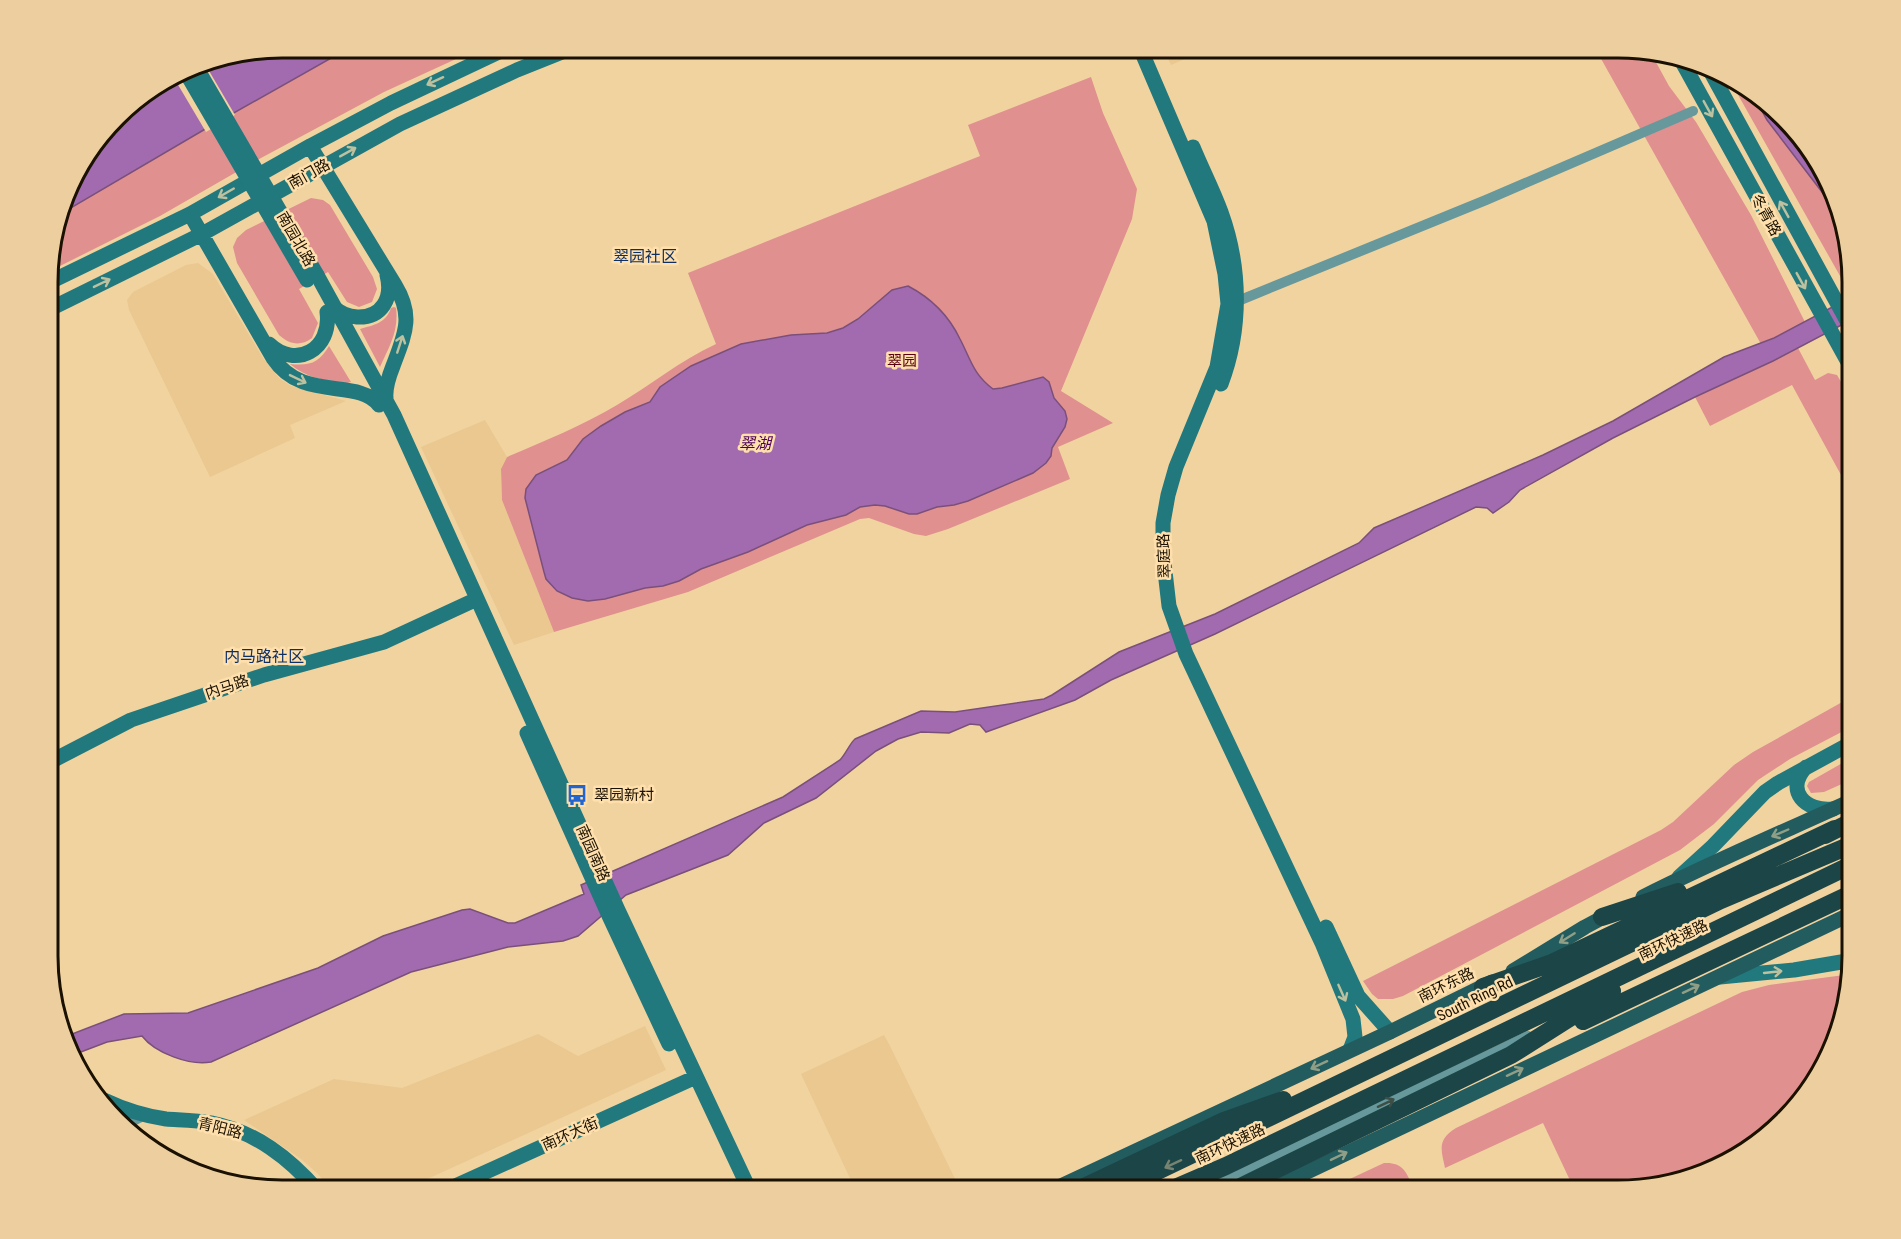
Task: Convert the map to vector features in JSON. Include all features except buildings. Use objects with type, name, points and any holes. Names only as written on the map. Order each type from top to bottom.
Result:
[{"type":"highway","points":[[1283,1100],[1765,866],[1842,826]]},
{"type":"highway","name":"South Ring Rd","points":[[1139,1180],[1721,900],[1842,848]]},
{"type":"highway","points":[[1721,900],[1765,866]]},
{"type":"highway","points":[[1602,917],[1765,866]]},
{"type":"highway","points":[[1484,987],[1551,963],[1765,866]]},
{"type":"highway","name":"南环快速路","points":[[1194,1180],[1842,869]]},
{"type":"highway","name":"南环快速路","points":[[1500,1033],[1634,978],[1730,933],[1842,870]]},
{"type":"highway","points":[[1730,933],[1842,895]]},
{"type":"highway","points":[[1255,1180],[1842,897]]},
{"type":"highway","points":[[1511,1055],[1634,978]]},
{"type":"highway","points":[[1099,1180],[1224,1121],[1370,1070]]},
{"type":"main road","name":"南门路","points":[[58,278],[190,214],[310,146],[420,88],[485,58]]},
{"type":"main road","name":"南门路","points":[[58,305],[202,234],[430,109],[547,58]]},
{"type":"main road","name":"翠庭路","points":[[1144,58],[1214,222],[1225,274],[1228,304],[1217,367],[1176,467],[1168,495],[1163,524],[1163,554],[1169,606],[1179,622],[1353,1018],[1355,1037],[1350,1050]]},
{"type":"main road","name":"翠庭路","points":[[1155,58],[1221,212],[1228,236],[1238,301],[1229,363],[1211,411],[1183,472],[1172,522],[1173,573],[1179,622]]},
{"type":"main road","name":"冬青路","points":[[1686,69],[1842,352]]},
{"type":"main road","name":"南园北路","points":[[200,75],[386,410]]},
{"type":"main road","name":"南园北路","points":[[190,79],[312,277]]},
{"type":"main road","name":"冬青路","points":[[1715,81],[1842,313]]},
{"type":"main road","points":[[310,146],[401,295],[407,312],[405,329],[386,385],[386,410]]},
{"type":"main road","points":[[190,214],[278,364],[289,375],[311,385],[363,395],[372,398],[386,410]]},
{"type":"main road","points":[[261,336],[282,354],[293,356],[316,348],[323,340],[331,310],[359,317],[369,316],[379,311],[386,303],[389,294],[388,281],[383,267]]},
{"type":"main road","name":"南园南路","points":[[386,410],[614,914],[692,1079],[744,1180]]},
{"type":"main road","name":"内马路","points":[[58,758],[131,720],[264,675],[384,642],[473,601]]},
{"type":"main road","name":"翠庭路","points":[[1191,652],[1358,996],[1390,1032]]},
{"type":"main road","points":[[1675,881],[1713,846],[1765,792],[1842,747]]},
{"type":"main road","points":[[1806,767],[1799,776],[1797,787],[1803,801],[1813,808],[1833,809]]},
{"type":"main road","name":"南环东路","points":[[1073,1180],[1484,987],[1602,917],[1842,805]]},
{"type":"main road","points":[[1290,1180],[1842,918]]},
{"type":"main road","points":[[1714,978],[1794,970],[1842,962]]},
{"type":"main road","name":"南园南路","points":[[692,1079],[733,1180]]},
{"type":"main road","name":"南环大街","points":[[468,1180],[692,1079]]},
{"type":"main road","name":"青阳路","points":[[115,1105],[163,1118],[211,1123],[238,1130],[280,1153],[307,1180]]},
{"type":"street","points":[[1238,301],[1486,200],[1693,111]]},
{"type":"street","points":[[1223,1180],[1574,1014]]},
{"type":"street","points":[[131,1122],[147,1114]]},
{"type":"street","points":[[1203,1180],[1226,1166]]},
{"type":"shaded area","points":[[1168,58],[1187,58],[1171,65]]},
{"type":"shaded area","points":[[198,263],[213,274],[263,358],[279,378],[291,386],[346,401],[290,425],[295,438],[210,477],[129,310],[127,300],[133,292],[186,265]]},
{"type":"shaded area","points":[[485,420],[507,457],[501,469],[502,500],[554,632],[514,645],[421,447]]},
{"type":"shaded area","points":[[645,1026],[666,1070],[425,1180],[323,1180],[301,1159],[244,1120],[334,1079],[402,1088],[538,1034],[578,1056]]},
{"type":"shaded area","points":[[884,1035],[956,1180],[851,1180],[801,1074]]},
{"type":"green space","points":[[331,58],[458,58],[384,92],[261,158],[160,216],[59,266],[63,239],[72,207]]},
{"type":"green space","points":[[1601,58],[1656,62],[1669,86],[1696,122],[1751,215],[1805,322],[1761,344]]},
{"type":"green space","name":"翠园","points":[[1091,77],[1103,113],[1137,189],[1132,219],[1061,391],[1113,423],[1058,447],[1070,479],[926,536],[869,518],[860,519],[688,592],[554,632],[502,500],[501,469],[507,457],[604,413],[716,344],[688,273],[980,156],[968,125]]},
{"type":"green space","points":[[1737,93],[1762,111],[1824,194],[1835,225],[1841,254],[1842,279]]},
{"type":"green space","points":[[311,198],[323,200],[330,205],[373,277],[377,289],[372,302],[359,307],[347,302],[328,272],[299,289],[318,323],[312,338],[303,343],[295,343],[279,335],[237,263],[233,247],[237,238],[246,230]]},
{"type":"green space","points":[[394,307],[397,316],[395,332],[380,367],[360,329],[383,320]]},
{"type":"green space","points":[[329,346],[351,382],[317,378],[303,373],[290,364],[308,364],[318,360]]},
{"type":"green space","points":[[1798,348],[1815,380],[1828,373],[1837,375],[1842,383],[1842,477],[1792,385],[1710,426],[1695,397]]},
{"type":"green space","points":[[1842,702],[1842,732],[1790,759],[1758,780],[1714,824],[1680,850],[1403,996],[1378,999],[1363,981],[1661,830],[1673,822],[1734,765]]},
{"type":"green space","points":[[1842,763],[1842,784],[1824,792],[1811,793],[1807,786],[1809,782]]},
{"type":"green space","points":[[1842,975],[1831,1028],[1805,1081],[1777,1115],[1743,1143],[1690,1169],[1662,1176],[1633,1180],[1570,1180],[1543,1123],[1445,1168],[1442,1155],[1443,1141],[1456,1128],[1742,992],[1769,985]]},
{"type":"green space","points":[[1384,1163],[1390,1163],[1402,1168],[1410,1180],[1348,1180]]},
{"type":"water","points":[[331,58],[71,208],[96,158],[105,146],[124,124],[158,96],[197,76],[225,66],[254,60]]},
{"type":"water","points":[[1762,111],[1777,124],[1805,158],[1824,194]]},
{"type":"water","name":"翠湖","points":[[908,286],[932,302],[945,315],[956,331],[973,366],[993,389],[1043,377],[1049,382],[1054,398],[1065,411],[1067,419],[1046,463],[1033,473],[968,501],[937,507],[917,514],[909,514],[885,506],[860,507],[846,515],[807,525],[748,552],[663,586],[588,601],[572,598],[557,591],[546,579],[525,498],[526,489],[536,475],[567,460],[583,439],[601,426],[625,412],[650,402],[660,387],[691,366],[741,344],[791,335],[827,333],[843,328],[858,319],[892,290]]},
{"type":"water","points":[[1842,302],[1842,325],[1773,361],[1613,438],[1520,490],[1509,502],[1493,513],[1487,508],[1476,507],[1215,634],[1111,680],[1075,700],[986,732],[980,725],[970,724],[949,733],[921,732],[898,739],[876,751],[816,798],[764,823],[728,855],[626,895],[578,936],[563,941],[508,947],[411,972],[211,1062],[193,1062],[174,1057],[155,1048],[142,1036],[107,1042],[81,1052],[73,1034],[124,1014],[188,1013],[318,968],[383,936],[462,910],[470,909],[508,923],[515,923],[584,894],[581,885],[783,797],[840,760],[855,739],[921,711],[955,712],[1044,699],[1119,652],[1215,614],[1359,543],[1374,528],[1543,455],[1613,421],[1724,357],[1774,338]]},
{"type":"pier","points":[[209,71],[235,115],[206,132],[178,85]]},
{"type":"place","name":"翠园新村","points":[[577,795]]},
{"type":"district","name":"翠园社区","points":[[645,256]]},
{"type":"district","name":"内马路社区","points":[[264,656]]}]
